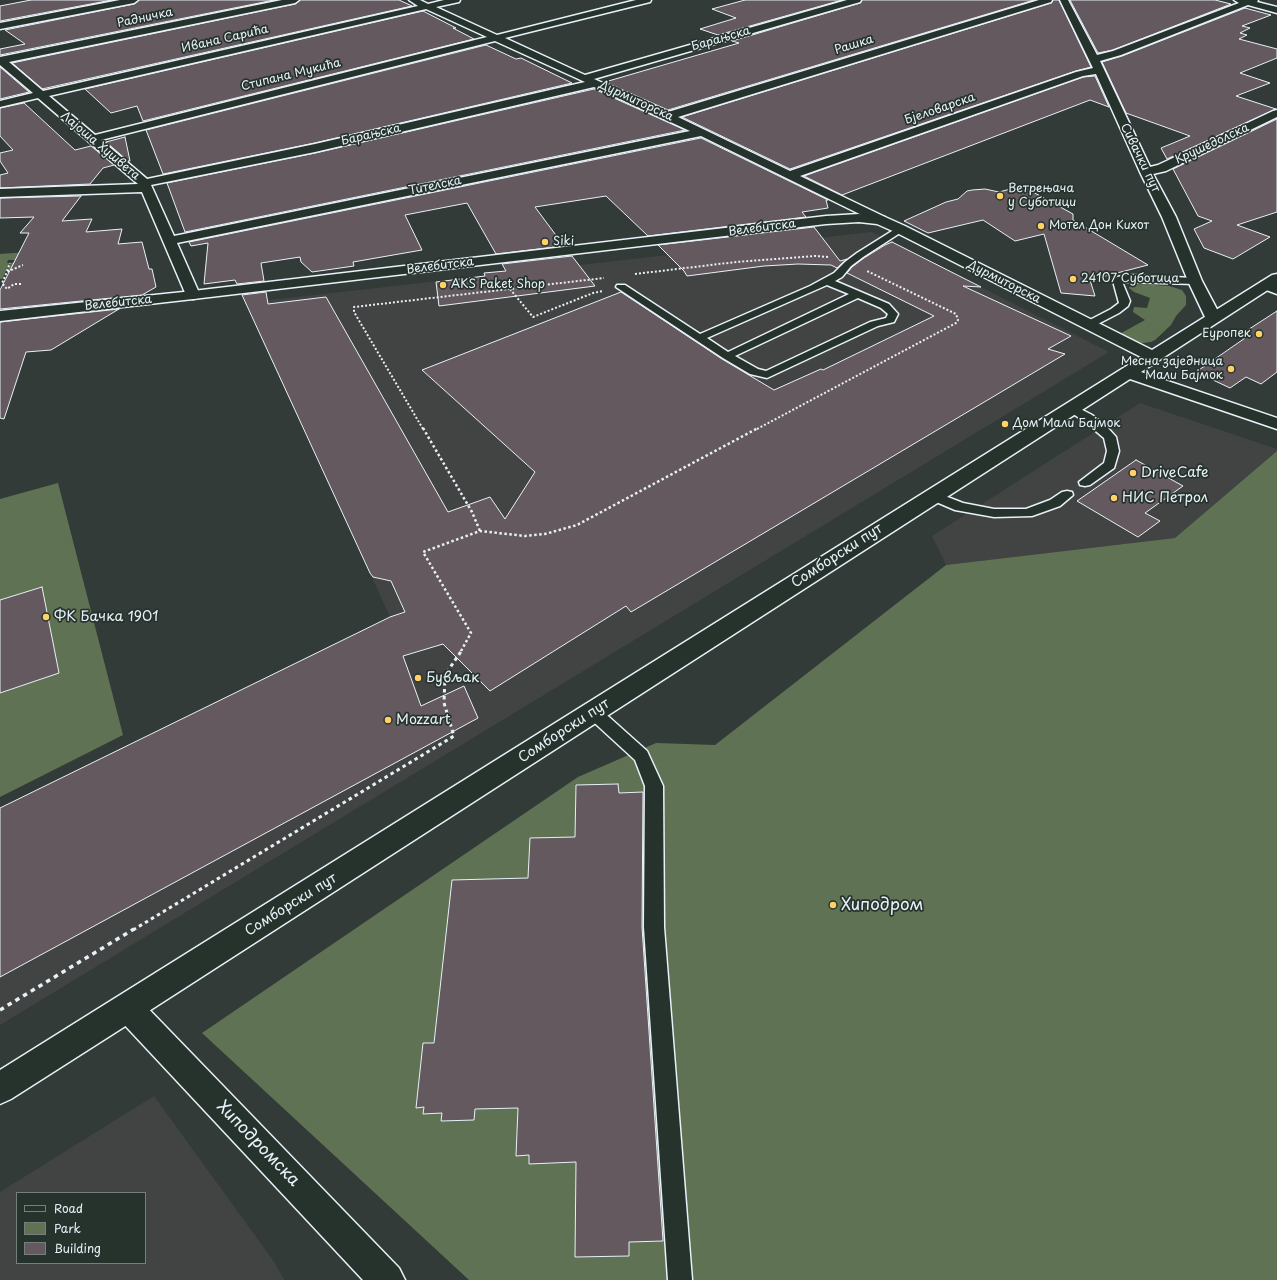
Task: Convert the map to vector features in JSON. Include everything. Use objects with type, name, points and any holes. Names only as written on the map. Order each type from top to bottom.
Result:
[{"type":"street","points":[[0,26],[134,0]]},
{"type":"street","name":"Радничка","points":[[1,61],[295,0]]},
{"type":"street","name":"Дурмиторска","points":[[413,0],[702,132],[790,175],[854,213]]},
{"type":"street","name":"Ивана Сарића","points":[[0,104],[456,0]]},
{"type":"street","name":"Стипана Мукића","points":[[92,138],[647,0]]},
{"type":"street","name":"Барањска","points":[[0,194],[146,186],[315,148],[591,80],[857,0]]},
{"type":"street","name":"Рашка","points":[[668,116],[1048,0]]},
{"type":"street","name":"Сивачки пут","points":[[1064,0],[1169,217],[1195,281],[1213,317]]},
{"type":"street","points":[[1238,0],[1251,1],[1277,10]]},
{"type":"street","name":"Бјеловарска","points":[[790,175],[1080,74],[1117,54],[1251,1]]},
{"type":"street","name":"Лајоша Хушвета","points":[[1,61],[146,186],[192,295]]},
{"type":"street","name":"Крушедолска","points":[[1146,172],[1162,168],[1277,113]]},
{"type":"street","name":"Тителска","points":[[169,241],[702,132]]},
{"type":"street","name":"Велебитска","points":[[0,316],[192,295],[854,213],[880,220]]},
{"type":"street","name":"Дурмиторска","points":[[880,220],[1152,356]]},
{"type":"street","name":"Сомборски пут","points":[[0,1088],[1128,373],[1213,317],[1273,284]]},
{"type":"street","points":[[1128,373],[1277,424]]},
{"type":"street","name":"Хиподромска","points":[[128,1008],[387,1280]]},
{"type":"lane","points":[[700,338],[827,281],[838,275],[850,262],[900,230]]},
{"type":"lane","points":[[1088,325],[1115,311],[1124,304],[1125,301],[1118,284],[1118,281],[1121,279],[1129,278],[1195,281]]},
{"type":"lane","points":[[621,287],[727,356],[754,372],[767,375],[874,324],[890,320],[893,314],[885,306],[827,281]]},
{"type":"lane","points":[[727,356],[858,294]]},
{"type":"lane","points":[[1071,408],[1088,418],[1110,437],[1113,452],[1110,465],[1085,482]]},
{"type":"lane","points":[[932,496],[960,507],[994,513],[1027,513],[1055,503],[1067,495]]},
{"type":"lane","points":[[593,712],[641,756],[654,786],[654,927],[680,1280]]},
{"type":"path","points":[[0,1010],[454,736],[444,703],[445,676],[471,633],[423,552],[480,531],[525,536],[545,534],[577,525],[956,323],[958,320],[956,314],[850,262],[836,258],[815,256],[736,262],[628,275]]},
{"type":"path","points":[[10,263],[1,283],[7,289],[14,284],[21,284]]},
{"type":"path","points":[[7,272],[23,265]]},
{"type":"path","points":[[480,531],[472,512],[354,312],[354,307],[604,278]]},
{"type":"path","points":[[509,289],[533,317],[593,293],[621,287]]},
{"type":"shaded area","name":"Бувљак","points":[[872,232],[1109,352],[0,1025],[0,808],[390,617],[248,307],[244,303]]},
{"type":"shaded area","points":[[1140,403],[1277,449],[1277,451],[1175,538],[946,565],[932,536]]},
{"type":"shaded area","points":[[154,1096],[275,1263],[284,1280],[0,1280],[0,1192]]},
{"type":"green space","points":[[28,252],[22,265],[7,271],[11,263],[19,260],[8,260],[7,263],[10,263],[2,279],[0,279],[0,254]]},
{"type":"green space","points":[[1140,284],[1169,286],[1182,290],[1186,296],[1186,305],[1176,316],[1171,325],[1155,340],[1143,343],[1132,342],[1116,336],[1145,320],[1133,312],[1134,307],[1147,308],[1150,298],[1134,292],[1129,288],[1131,285]]},
{"type":"green space","name":"Хиподром","points":[[1277,451],[1277,1280],[469,1280],[202,1033],[578,777],[656,743],[715,745],[946,565],[1175,538]]},
{"type":"green space","name":"ФК Бачка 1901","points":[[58,483],[123,735],[0,797],[0,499]]},
{"type":"building","points":[[31,0],[112,0],[0,21],[0,6]]},
{"type":"building","points":[[139,0],[274,0],[0,55],[0,49],[25,44],[5,30],[134,4]]},
{"type":"building","points":[[300,0],[399,0],[412,6],[42,89],[12,63],[295,4]]},
{"type":"building","points":[[745,0],[842,0],[718,35],[700,29],[736,18],[712,9]]},
{"type":"building","points":[[862,0],[1034,0],[668,110],[605,82],[739,43],[732,41],[860,3]]},
{"type":"building","points":[[1053,0],[1059,0],[1091,67],[790,169],[682,117],[1051,3]]},
{"type":"building","points":[[1070,0],[1215,0],[1231,4],[1113,50],[1098,53]]},
{"type":"building","points":[[1245,8],[1271,15],[1242,26],[1250,28],[1240,33],[1247,35],[1239,39],[1277,49],[1277,58],[1240,73],[1270,83],[1236,96],[1276,109],[1167,159],[1161,148],[1190,136],[1126,113],[1102,62],[1122,56]]},
{"type":"building","points":[[423,11],[474,39],[143,121],[137,106],[111,113],[85,89]]},
{"type":"building","points":[[486,45],[516,59],[521,58],[572,83],[315,143],[163,174],[146,130]]},
{"type":"building","points":[[0,67],[29,92],[0,99]]},
{"type":"building","points":[[1095,76],[1109,107],[1090,100],[842,195],[804,176],[1083,77]]},
{"type":"building","points":[[594,89],[685,130],[185,232],[167,183],[315,153]]},
{"type":"building","points":[[24,103],[75,150],[91,146],[114,165],[103,168],[90,184],[0,188],[0,175],[8,173],[0,161],[0,153],[13,150],[0,136],[0,108]]},
{"type":"building","points":[[1277,119],[1277,212],[1237,225],[1270,237],[1233,259],[1204,248],[1194,229],[1212,221],[1198,216],[1173,169]]},
{"type":"building","points":[[125,137],[130,161],[128,161],[106,142]]},
{"type":"building","points":[[701,138],[828,200],[826,200],[828,208],[802,212],[806,217],[648,236],[606,196],[535,207],[564,246],[496,254],[467,203],[405,215],[422,250],[353,262],[354,266],[312,272],[301,262],[300,257],[261,263],[264,281],[237,284],[235,280],[204,284],[208,243],[191,246],[189,242]]},
{"type":"building","points":[[1022,186],[1073,214],[1073,220],[1148,265],[1090,280],[1095,296],[1061,293],[1044,234],[1015,241],[983,220],[928,233],[904,221],[946,202],[958,199],[967,191],[985,189],[999,192]]},
{"type":"building","points":[[81,196],[62,221],[92,219],[86,232],[122,229],[118,244],[142,242],[149,269],[152,269],[156,287],[142,295],[0,309],[0,290],[29,233],[20,233],[34,217],[0,218],[0,198]]},
{"type":"building","points":[[814,227],[840,261],[847,259],[837,268],[831,265],[798,264],[764,266],[687,276],[684,271],[658,245]]},
{"type":"building","name":"Бувљак","points":[[892,242],[981,287],[963,286],[1071,336],[1048,349],[1065,354],[631,612],[626,606],[490,691],[443,644],[403,656],[421,706],[464,686],[478,718],[0,977],[0,808],[390,617],[405,612],[391,581],[373,577],[370,573],[242,295],[266,292],[268,304],[326,297],[448,512],[490,497],[505,519],[535,472],[422,370],[621,292],[722,359],[774,390],[821,369],[823,370],[934,316],[847,273],[864,258]]},
{"type":"building","points":[[572,256],[595,286],[439,306],[436,282],[485,276],[484,273],[506,271],[502,264]]},
{"type":"building","points":[[119,309],[51,350],[26,352],[4,419],[0,418],[0,322]]},
{"type":"building","points":[[1277,311],[1277,372],[1261,384],[1246,377],[1230,388],[1196,372],[1248,336],[1243,333]]},
{"type":"building","points":[[1136,460],[1183,486],[1145,513],[1160,521],[1138,537],[1077,501]]},
{"type":"building","points":[[42,587],[59,673],[0,693],[0,600]]},
{"type":"building","points":[[618,784],[619,793],[643,792],[642,927],[663,1241],[629,1242],[629,1256],[575,1257],[576,1162],[529,1164],[529,1155],[516,1156],[518,1108],[475,1109],[474,1120],[441,1121],[442,1113],[423,1114],[424,1107],[416,1108],[423,1043],[434,1043],[452,880],[528,878],[530,838],[575,837],[576,785]]},
{"type":"place","name":"Ветрењача у Суботици","points":[[1000,196]]},
{"type":"place","name":"Мотел Дон Кихот","points":[[1041,226]]},
{"type":"place","name":"Siki","points":[[545,242]]},
{"type":"place","name":"24107 Суботица","points":[[1073,279]]},
{"type":"place","name":"AKS Paket Shop","points":[[443,285]]},
{"type":"place","name":"Еуропек","points":[[1259,334]]},
{"type":"place","name":"Месна заједница Мали Бајмок","points":[[1231,369]]},
{"type":"place","name":"Дом Мали Бајмок","points":[[1005,424]]},
{"type":"place","name":"DriveCafe","points":[[1133,473]]},
{"type":"place","name":"НИС Петрол","points":[[1114,498]]},
{"type":"place","name":"ФК Бачка 1901","points":[[46,617]]},
{"type":"place","name":"Бувљак","points":[[418,678]]},
{"type":"place","name":"Mozzart","points":[[388,720]]},
{"type":"place","name":"Хиподром","points":[[833,905]]}]
